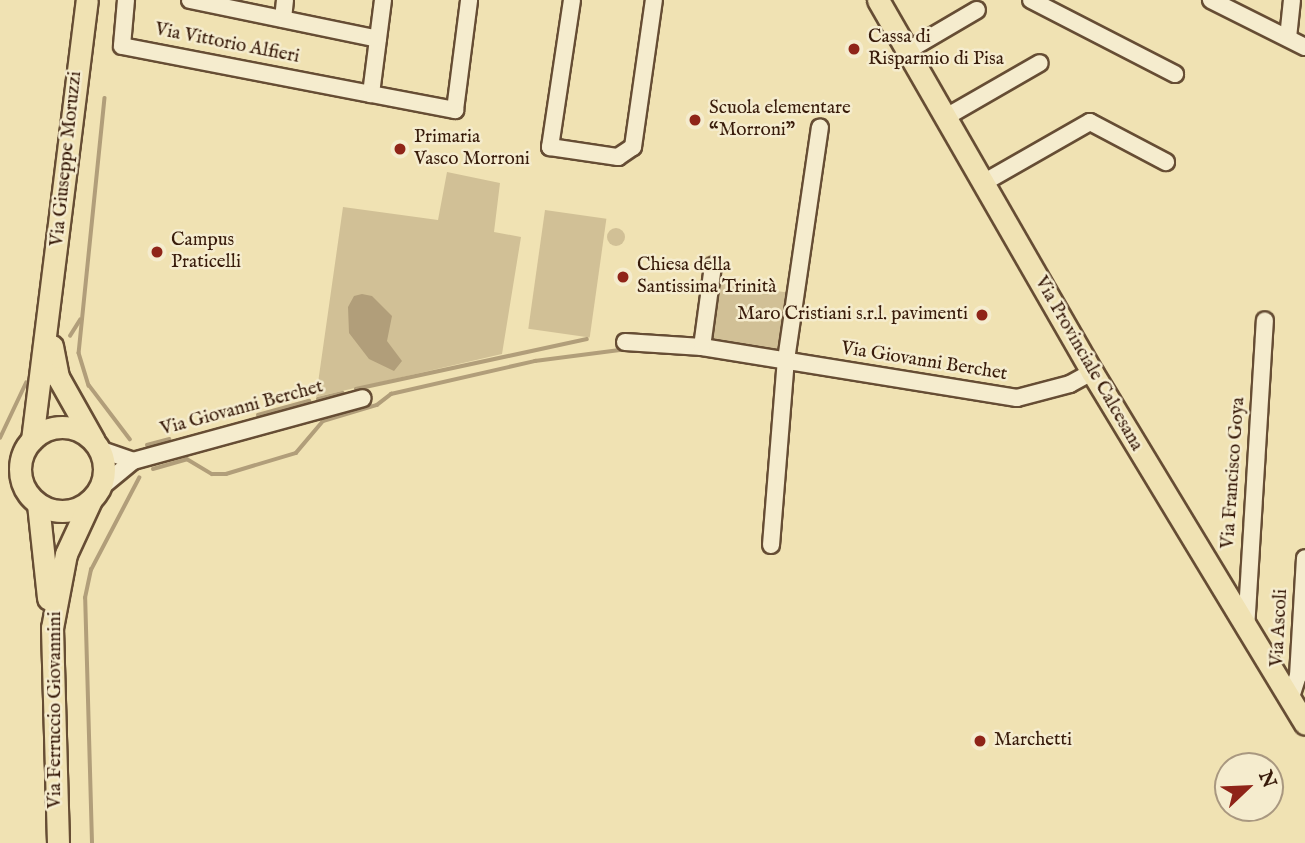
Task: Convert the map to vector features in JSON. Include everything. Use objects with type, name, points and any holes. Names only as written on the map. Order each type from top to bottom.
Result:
[{"type":"main road","name":"Via Giuseppe Moruzzi","points":[[32,440],[51,319],[71,107],[88,0]]},
{"type":"main road","name":"Via Provinciale Calcesana","points":[[878,0],[1093,372],[1305,724]]},
{"type":"main road","name":"Via Giuseppe Moruzzi","points":[[51,319],[58,377],[97,447]]},
{"type":"main road","points":[[65,428],[85,434],[97,447],[104,471],[95,495],[65,511],[38,504],[26,491],[21,474],[22,458],[32,440],[48,430],[65,428]]},
{"type":"main road","name":"Via Ferruccio Giovannini","points":[[52,628],[66,554],[95,495]]},
{"type":"main road","name":"Via Ferruccio Giovannini","points":[[38,504],[52,628],[58,843]]},
{"type":"street","name":"Via Vittorio Alfieri","points":[[126,0],[122,46],[371,94]]},
{"type":"street","points":[[190,0],[378,39]]},
{"type":"street","points":[[283,19],[285,0]]},
{"type":"street","points":[[383,0],[371,94],[454,110],[469,0]]},
{"type":"street","points":[[572,0],[550,147],[618,157],[631,151],[654,0]]},
{"type":"street","points":[[1031,0],[1175,74]]},
{"type":"street","points":[[1211,0],[1305,47]]},
{"type":"street","points":[[1288,38],[1292,0]]},
{"type":"street","points":[[907,51],[977,10]]},
{"type":"street","points":[[946,117],[1040,63]]},
{"type":"street","points":[[983,183],[1090,122],[1166,162]]},
{"type":"street","points":[[771,545],[786,360],[820,127]]},
{"type":"street","points":[[702,348],[713,265]]},
{"type":"street","name":"Via Francisco Goya","points":[[1246,629],[1265,321]]},
{"type":"street","name":"Via Giovanni Berchet","points":[[625,342],[702,348],[786,360],[1017,398],[1070,384],[1093,372]]},
{"type":"street","name":"Via Giovanni Berchet","points":[[95,495],[133,461],[363,398]]},
{"type":"street","points":[[97,447],[133,461]]},
{"type":"street","name":"Via Ascoli","points":[[1290,700],[1298,676],[1305,558]]},
{"type":"shaded area","points":[[447,172],[500,183],[494,232],[521,237],[502,354],[316,397],[343,207],[438,220]]},
{"type":"shaded area","points":[[545,210],[606,219],[590,337],[528,329]]},
{"type":"shaded area","points":[[616,228],[622,231],[625,237],[622,243],[616,246],[610,243],[607,237],[610,231]]},
{"type":"shaded area","points":[[720,283],[791,293],[783,351],[712,341]]},
{"type":"shaded area","points":[[354,296],[372,296],[392,316],[387,341],[402,361],[394,371],[369,359],[349,333],[348,307]]},
{"type":"waterway","points":[[105,98],[79,353],[89,385],[130,439]]},
{"type":"waterway","points":[[70,336],[80,320]]},
{"type":"waterway","points":[[356,389],[587,339]]},
{"type":"waterway","points":[[153,469],[187,459],[212,474],[226,474],[296,453],[323,421],[377,405],[391,394],[535,361],[627,349]]},
{"type":"waterway","points":[[0,438],[26,383]]},
{"type":"waterway","points":[[318,399],[342,393]]},
{"type":"waterway","points":[[258,415],[309,401]]},
{"type":"waterway","points":[[147,445],[169,439]]},
{"type":"waterway","points":[[92,843],[85,598],[91,570],[139,478]]},
{"type":"place","name":"Cassa di Risparmio di Pisa","points":[[854,49]]},
{"type":"place","name":"Scuola elementare “Morroni”","points":[[695,120]]},
{"type":"place","name":"Primaria Vasco Morroni","points":[[400,149]]},
{"type":"place","name":"Campus Praticelli","points":[[157,252]]},
{"type":"place","name":"Chiesa della Santissima Trinità","points":[[623,277]]},
{"type":"place","name":"Maro Cristiani s.r.l. pavimenti","points":[[982,315]]},
{"type":"place","name":"Marchetti","points":[[980,741]]}]
